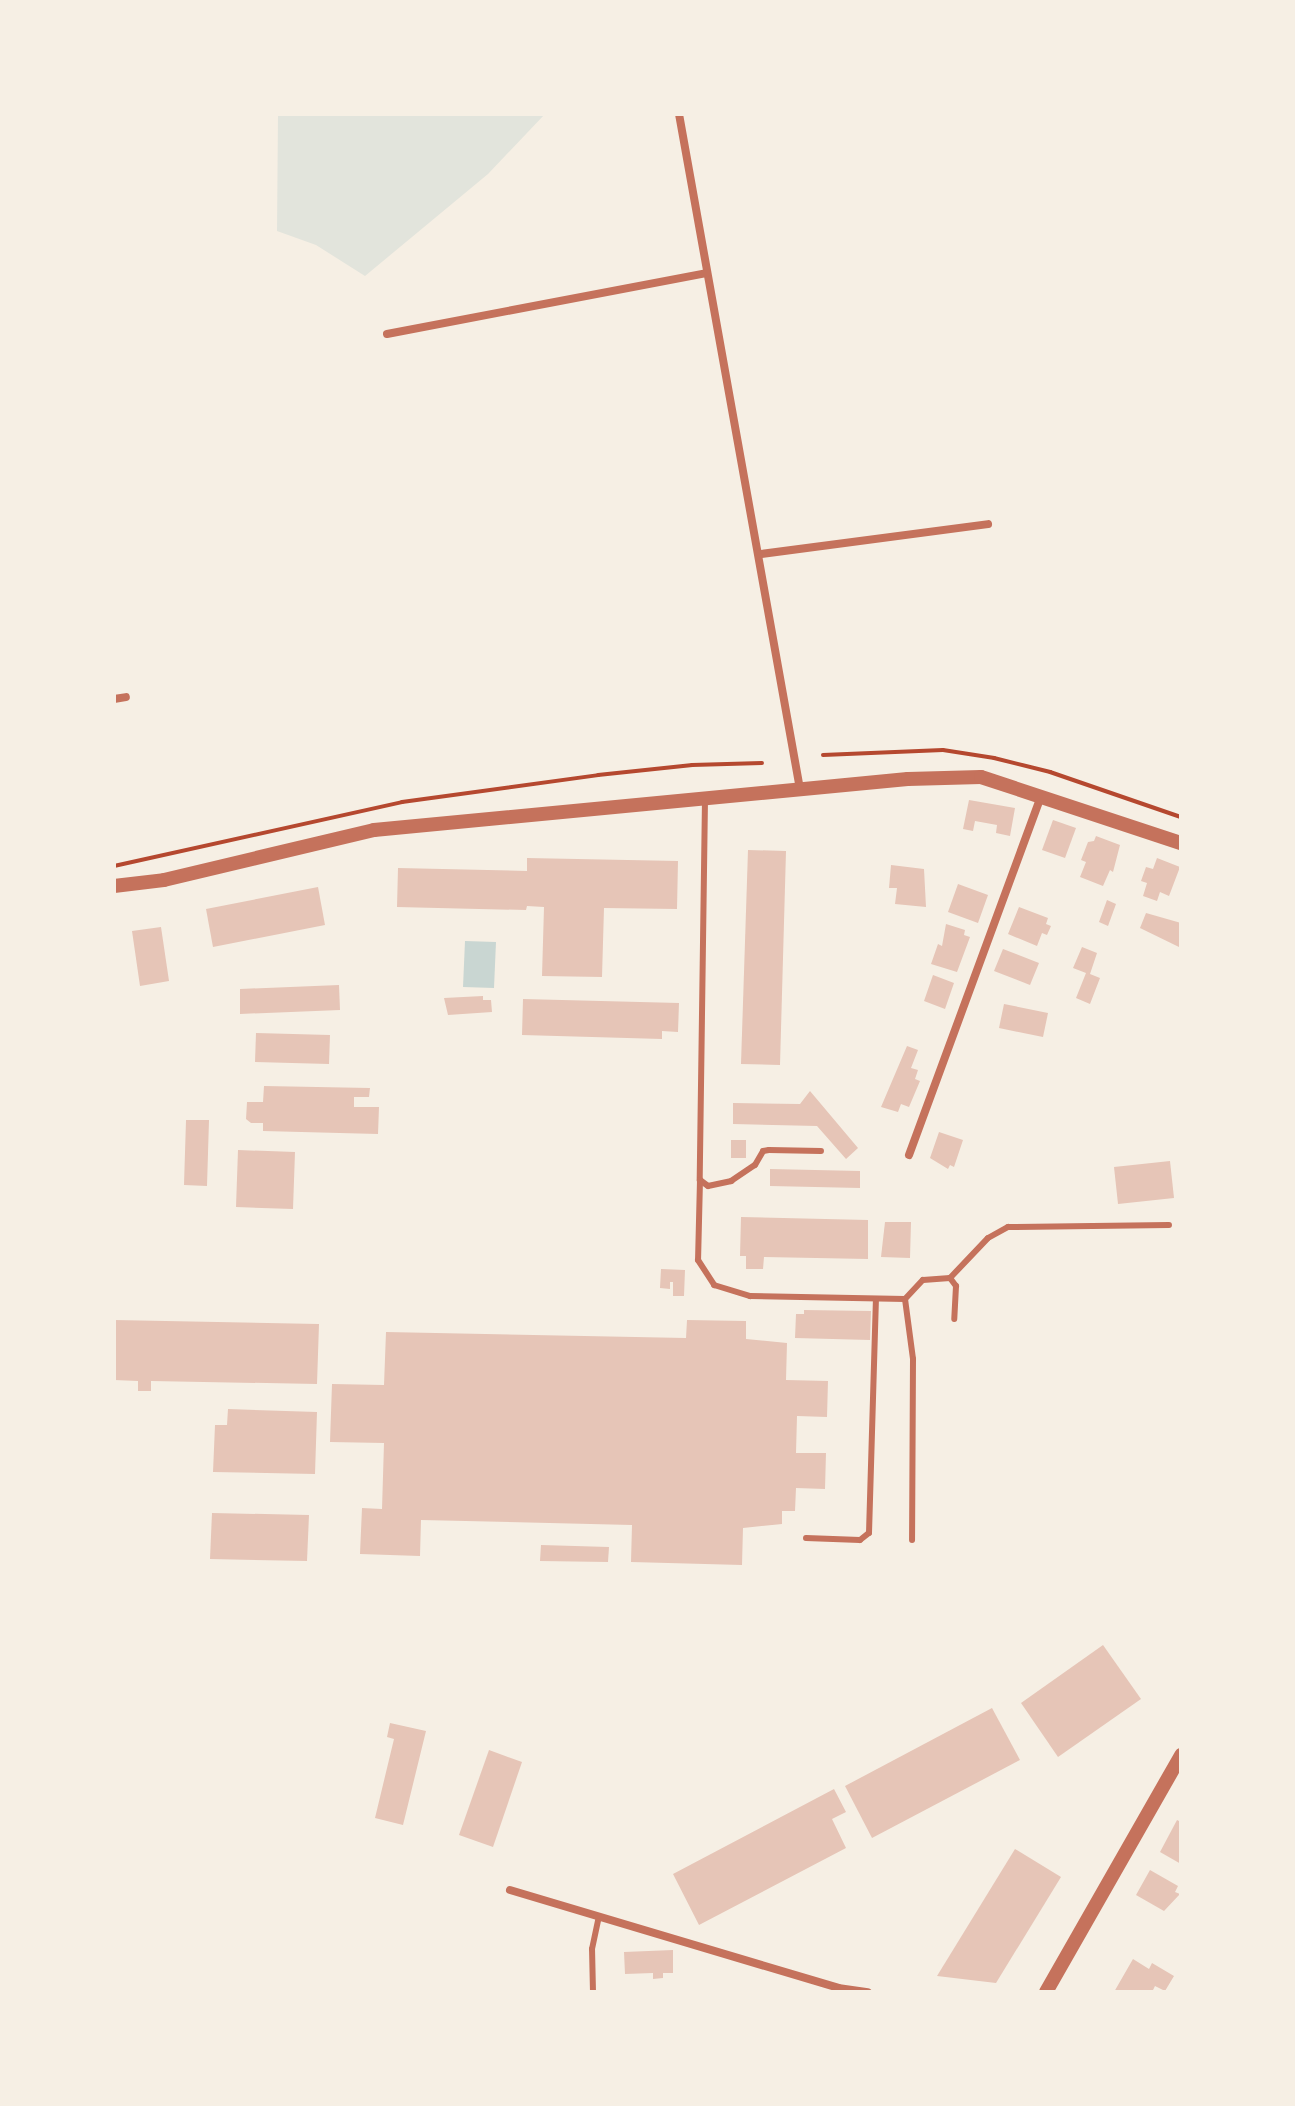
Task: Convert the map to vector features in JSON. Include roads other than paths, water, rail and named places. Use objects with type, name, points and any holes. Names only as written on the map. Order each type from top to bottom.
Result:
[{"type":"street","points":[[679,114],[706,273],[761,554],[800,789]]},
{"type":"street","points":[[387,334],[706,273]]},
{"type":"street","points":[[761,554],[988,524]]},
{"type":"street","points":[[114,699],[126,697]]},
{"type":"street","points":[[114,886],[164,880],[374,830],[908,779],[981,777],[1181,843]]},
{"type":"street","points":[[909,1155],[1041,797]]},
{"type":"street","points":[[1046,1992],[1181,1755]]},
{"type":"street","points":[[510,1890],[838,1988],[868,1992]]},
{"type":"lane","points":[[705,799],[698,1260],[714,1285],[750,1296],[905,1299],[923,1280],[950,1278],[988,1238],[1008,1227],[1169,1225]]},
{"type":"lane","points":[[700,1180],[708,1186],[731,1181],[755,1165],[763,1151],[821,1151]]},
{"type":"lane","points":[[950,1278],[956,1286],[954,1319]]},
{"type":"lane","points":[[806,1538],[860,1540],[869,1533],[876,1299]]},
{"type":"lane","points":[[905,1299],[913,1359],[912,1540]]},
{"type":"lane","points":[[593,1992],[592,1949],[599,1917]]}]
